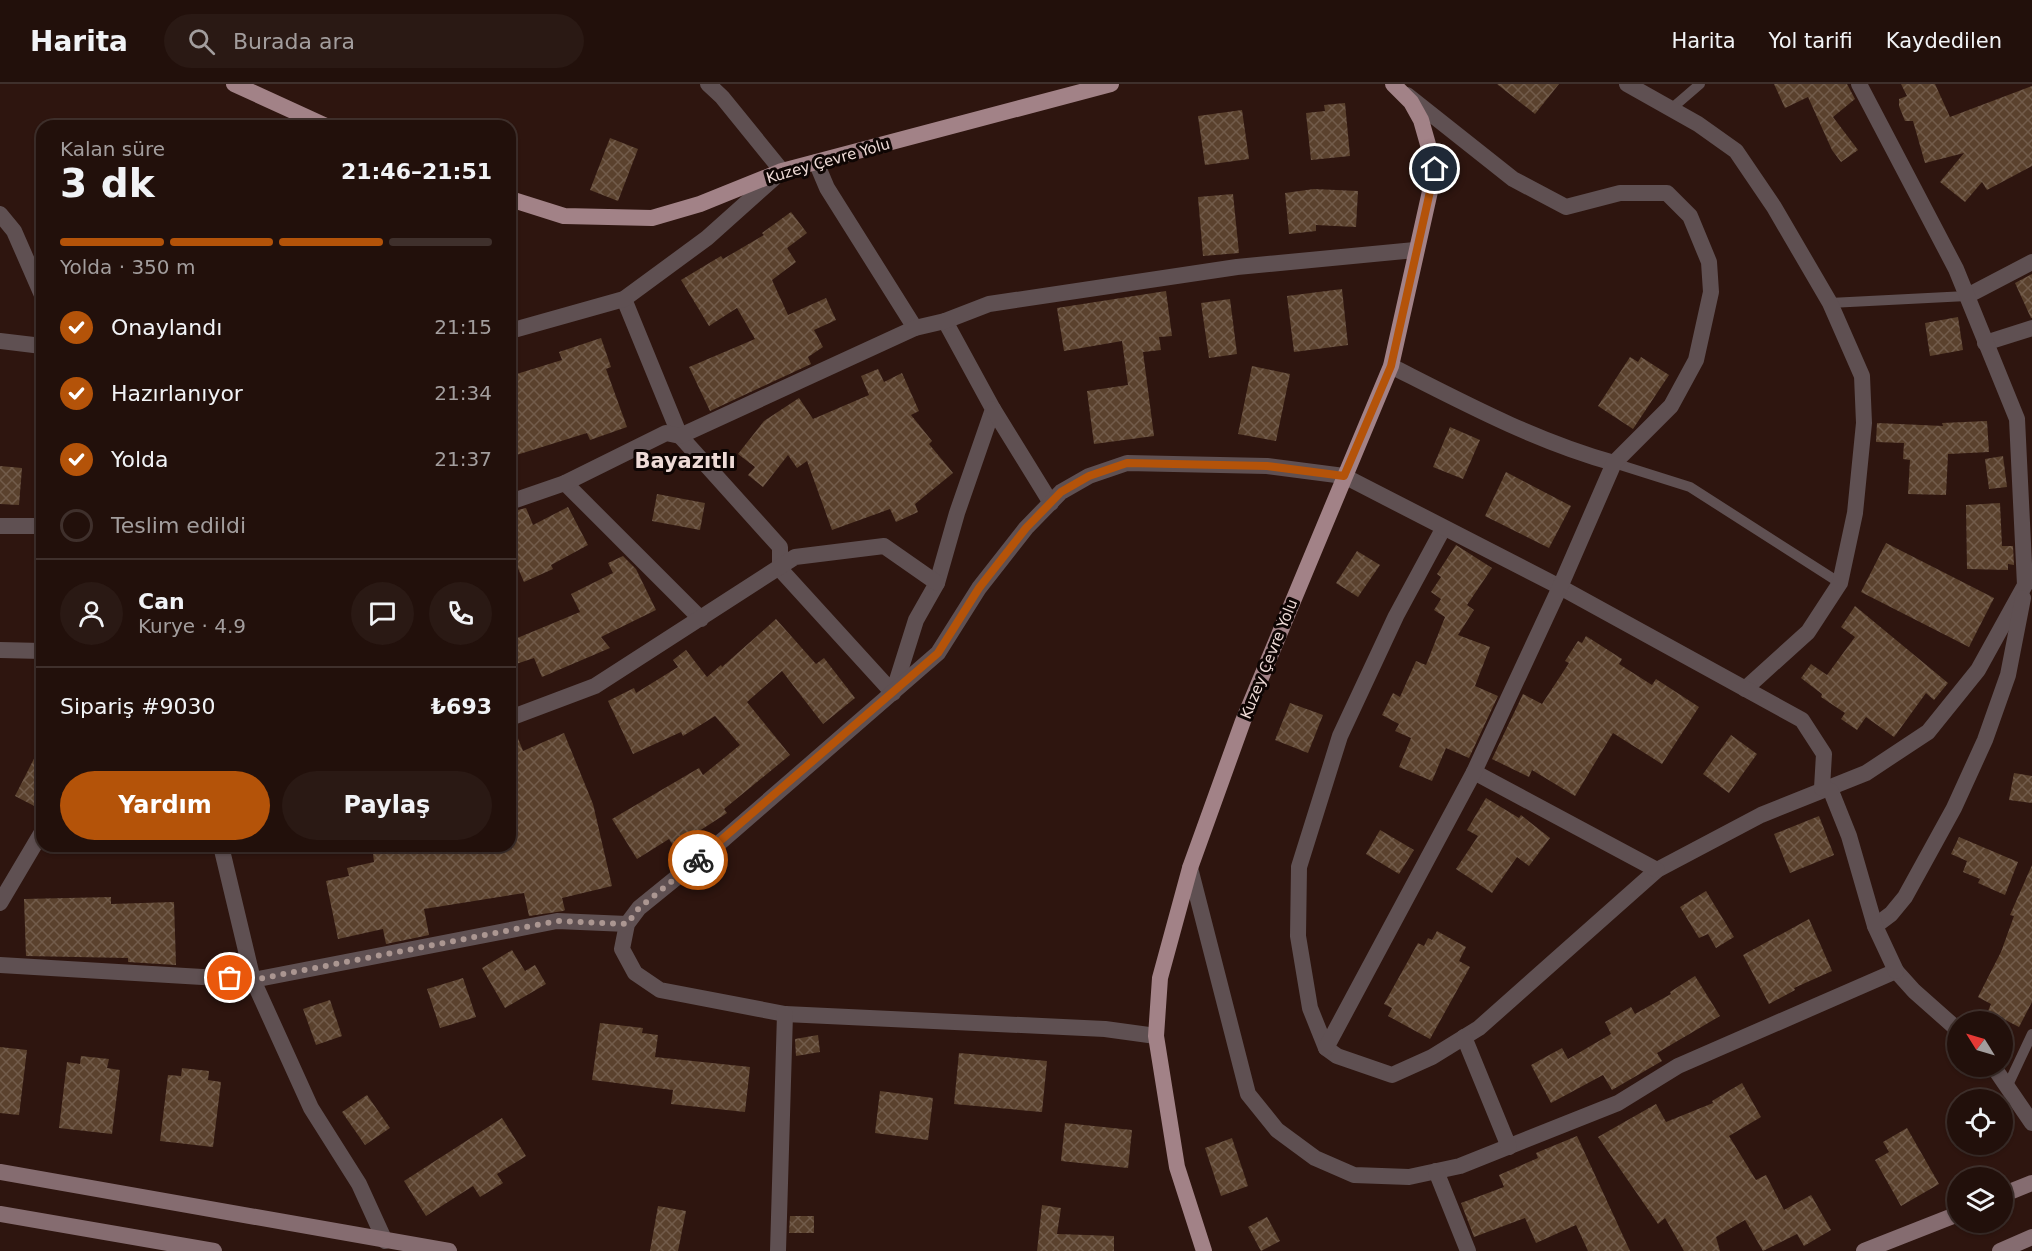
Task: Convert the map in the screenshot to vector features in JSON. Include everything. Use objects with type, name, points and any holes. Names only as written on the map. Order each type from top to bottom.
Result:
[{"type":"main road","points":[[234,84],[313,120]]},
{"type":"main road","name":"Kuzey Çevre Yolu","points":[[516,201],[564,216],[652,218],[700,204],[782,171],[1111,84]]},
{"type":"main road","name":"Kuzey Çevre Yolu","points":[[1204,1251],[1177,1167],[1156,1036],[1160,978],[1190,868],[1243,721],[1391,366],[1410,284],[1414,250],[1435,169],[1420,120],[1411,102],[1396,86]]},
{"type":"main road","points":[[0,1172],[449,1251]]},
{"type":"main road","points":[[2013,1191],[2032,1183]]},
{"type":"main road","points":[[0,1214],[214,1251]]},
{"type":"main road","points":[[1864,1251],[1947,1218]]},
{"type":"main road","points":[[2000,1251],[2032,1237]]},
{"type":"street","points":[[516,329],[624,299],[707,238],[782,171],[708,84]]},
{"type":"street","points":[[1627,84],[1737,151],[1774,207],[1830,303],[1862,376],[1864,423],[1855,513],[1840,584],[1808,632],[1745,689]]},
{"type":"street","points":[[1859,84],[1956,269],[2017,419],[2029,585],[2008,675],[1985,740],[1954,808],[1905,897],[1891,914],[1875,926]]},
{"type":"street","points":[[1326,1048],[1474,772],[1560,588],[1614,463],[1671,406],[1696,360],[1711,292],[1708,261],[1690,216],[1667,193],[1620,193],[1566,207],[1513,178],[1396,86]]},
{"type":"street","points":[[816,162],[826,188],[915,328]]},
{"type":"street","points":[[0,214],[14,231],[36,281]]},
{"type":"street","points":[[516,500],[566,483],[666,433],[680,436],[915,328],[945,321],[989,304],[1237,267],[1414,250]]},
{"type":"street","points":[[1967,296],[2032,262]]},
{"type":"street","points":[[624,299],[680,436],[780,547],[780,569],[893,693]]},
{"type":"street","points":[[945,321],[993,409],[1051,503]]},
{"type":"street","points":[[1985,343],[2032,328]]},
{"type":"street","points":[[0,341],[36,345]]},
{"type":"street","points":[[1391,366],[1530,434],[1568,450],[1614,463]]},
{"type":"street","points":[[893,693],[916,620],[937,583],[957,513],[993,409]]},
{"type":"street","points":[[1156,1036],[1105,1029],[785,1014],[660,990],[635,973],[622,949],[627,924],[639,908],[724,839],[938,653],[979,588],[1026,528],[1061,492],[1089,476],[1127,463],[1267,466],[1344,476],[1560,588],[1802,720],[1824,754],[1822,788]]},
{"type":"street","points":[[566,483],[701,619]]},
{"type":"street","points":[[0,526],[36,526]]},
{"type":"street","points":[[1443,529],[1395,616],[1340,736],[1299,867],[1298,936],[1310,1008],[1326,1048],[1337,1056],[1392,1075],[1432,1057],[1479,1028],[1657,870],[1729,830],[1822,788],[1866,774],[1928,732],[1978,670],[2029,585]]},
{"type":"street","points":[[516,716],[595,686],[780,569],[795,557],[884,546],[937,583]]},
{"type":"street","points":[[0,650],[36,651]]},
{"type":"street","points":[[1474,772],[1657,870]]},
{"type":"street","points":[[1822,788],[1831,791],[1849,836],[1875,926],[1896,971],[1914,991],[1947,1020]]},
{"type":"street","points":[[0,903],[36,842]]},
{"type":"street","points":[[222,852],[253,980],[311,1108],[359,1184],[385,1240]]},
{"type":"street","points":[[1190,868],[1248,1094],[1277,1130],[1315,1158],[1354,1175],[1409,1177],[1460,1166],[1618,1103],[1678,1066],[1896,971]]},
{"type":"street","points":[[0,965],[253,980],[557,921],[627,924]]},
{"type":"street","points":[[778,1251],[785,1014]]},
{"type":"street","points":[[1464,1037],[1509,1147]]},
{"type":"street","points":[[2002,1077],[2032,1123]]},
{"type":"street","points":[[1436,1171],[1468,1251]]},
{"type":"lane","points":[[1671,109],[1700,84]]},
{"type":"lane","points":[[1830,303],[1967,296]]},
{"type":"lane","points":[[1614,463],[1690,487],[1840,584]]},
{"type":"lane","points":[[2008,1085],[2032,1034]]},
{"type":"building","points":[[1497,84],[1559,84],[1535,114]]},
{"type":"building","points":[[1774,84],[1847,84],[1855,99],[1833,117],[1858,150],[1841,162],[1832,150],[1808,97],[1785,108]]},
{"type":"building","points":[[1901,84],[1935,84],[1950,117],[2032,86],[2032,166],[1987,190],[1982,182],[1965,202],[1940,182],[1964,153],[1925,163],[1913,121],[1905,121],[1899,106],[1899,99],[1907,96]]},
{"type":"building","points":[[1345,103],[1350,156],[1311,160],[1306,113],[1325,111],[1324,105]]},
{"type":"building","points":[[1242,110],[1249,159],[1205,165],[1198,116]]},
{"type":"building","points":[[610,138],[638,149],[618,201],[590,190]]},
{"type":"building","points":[[1314,189],[1358,191],[1356,227],[1316,225],[1316,231],[1289,234],[1285,193]]},
{"type":"building","points":[[1233,194],[1239,253],[1203,256],[1198,197]]},
{"type":"building","points":[[791,212],[807,233],[787,248],[796,262],[772,280],[788,315],[826,298],[836,320],[814,330],[823,347],[808,357],[811,364],[710,411],[689,367],[755,339],[737,308],[709,326],[681,280],[721,256],[723,259],[764,235],[762,233]]},
{"type":"building","points":[[2032,274],[2032,318],[2031,318],[2015,283]]},
{"type":"building","points":[[1342,289],[1348,345],[1294,352],[1287,296]]},
{"type":"building","points":[[1166,291],[1172,336],[1159,337],[1161,350],[1143,352],[1154,436],[1094,444],[1087,391],[1128,385],[1122,341],[1064,351],[1057,308]]},
{"type":"building","points":[[1230,299],[1237,354],[1209,358],[1201,303]]},
{"type":"building","points":[[1958,317],[1963,350],[1930,356],[1925,323]]},
{"type":"building","points":[[601,338],[611,367],[606,369],[627,427],[590,440],[587,433],[516,455],[516,374],[562,360],[559,352]]},
{"type":"building","points":[[1630,357],[1638,362],[1641,357],[1669,375],[1633,429],[1598,406]]},
{"type":"building","points":[[1252,366],[1290,374],[1276,441],[1238,434]]},
{"type":"building","points":[[878,369],[884,382],[902,373],[919,411],[911,415],[932,441],[929,444],[953,473],[915,504],[918,512],[896,522],[890,509],[832,530],[807,461],[797,468],[788,455],[763,487],[748,475],[755,467],[738,454],[764,421],[799,398],[813,419],[869,395],[861,376]]},
{"type":"building","points":[[1987,421],[1989,452],[1948,454],[1946,495],[1908,494],[1910,460],[1903,459],[1904,443],[1876,442],[1877,423],[1943,426],[1942,423]]},
{"type":"building","points":[[1450,427],[1480,440],[1463,479],[1433,467]]},
{"type":"building","points":[[2003,456],[2007,487],[1989,489],[1985,459]]},
{"type":"building","points":[[0,466],[22,468],[19,505],[0,504]]},
{"type":"building","points":[[1506,472],[1571,506],[1549,548],[1485,516]]},
{"type":"building","points":[[657,494],[705,503],[700,530],[652,521]]},
{"type":"building","points":[[2000,503],[2002,546],[2013,546],[2014,565],[2008,564],[2008,570],[1967,569],[1966,505]]},
{"type":"building","points":[[568,507],[588,545],[551,565],[553,569],[524,582],[516,564],[516,510],[526,508],[533,525]]},
{"type":"building","points":[[1886,543],[1994,598],[1969,647],[1861,592]]},
{"type":"building","points":[[1456,545],[1492,568],[1467,605],[1474,610],[1458,635],[1490,647],[1475,686],[1498,696],[1469,758],[1446,748],[1432,781],[1399,767],[1411,738],[1395,731],[1399,724],[1382,715],[1393,693],[1400,697],[1416,661],[1426,665],[1445,617],[1434,610],[1441,599],[1431,592],[1441,577],[1437,574]]},
{"type":"building","points":[[1357,551],[1380,565],[1358,597],[1336,583]]},
{"type":"building","points":[[623,556],[636,569],[656,610],[601,637],[610,648],[542,677],[534,658],[516,664],[516,639],[580,612],[571,594],[613,573],[608,563]]},
{"type":"building","points":[[1855,606],[1948,683],[1934,700],[1926,693],[1894,737],[1866,717],[1857,730],[1841,719],[1845,713],[1821,697],[1822,694],[1801,678],[1811,664],[1827,675],[1855,637],[1841,627]]},
{"type":"building","points":[[776,619],[816,664],[824,658],[855,698],[823,724],[782,671],[747,702],[790,755],[724,809],[727,813],[693,835],[699,845],[682,859],[669,839],[637,859],[612,819],[699,768],[703,775],[740,745],[715,716],[683,736],[681,732],[633,754],[608,701],[634,688],[636,693],[678,667],[673,660],[686,650],[707,677],[721,665],[722,667]]},
{"type":"building","points":[[1586,636],[1622,659],[1619,664],[1652,685],[1656,679],[1699,707],[1662,764],[1613,733],[1575,796],[1532,770],[1529,777],[1492,759],[1523,694],[1542,704],[1569,663],[1565,661],[1578,641],[1582,643]]},
{"type":"building","points":[[1290,703],[1323,715],[1308,753],[1275,740]]},
{"type":"building","points":[[516,733],[523,751],[564,733],[593,804],[612,886],[562,898],[565,910],[563,911],[529,916],[524,893],[424,909],[429,935],[386,944],[383,929],[338,939],[326,881],[349,876],[347,868],[374,862],[373,852],[516,852]]},
{"type":"building","points":[[1731,735],[1757,754],[1729,793],[1703,774]]},
{"type":"building","points":[[36,755],[36,807],[15,796]]},
{"type":"building","points":[[2014,773],[2032,776],[2032,803],[2009,800]]},
{"type":"building","points":[[1486,798],[1519,818],[1521,815],[1550,838],[1529,866],[1517,857],[1492,893],[1456,869],[1478,836],[1467,830]]},
{"type":"building","points":[[1819,816],[1834,855],[1790,873],[1774,834]]},
{"type":"building","points":[[1380,830],[1414,850],[1399,874],[1366,854]]},
{"type":"building","points":[[1959,837],[2018,862],[2005,895],[1978,883],[1980,879],[1963,872],[1967,861],[1951,854]]},
{"type":"building","points":[[2032,865],[2032,1002],[2019,1027],[2013,1024],[2013,1011],[1988,1011],[1991,1004],[1978,997],[2001,952],[2014,916],[2010,915]]},
{"type":"building","points":[[1706,891],[1734,937],[1716,948],[1708,934],[1699,938],[1680,907]]},
{"type":"building","points":[[111,897],[111,904],[174,902],[176,965],[128,962],[128,958],[26,956],[24,899]]},
{"type":"building","points":[[1809,919],[1832,971],[1794,988],[1795,990],[1769,1004],[1743,955]]},
{"type":"building","points":[[1437,931],[1466,947],[1459,961],[1470,967],[1430,1039],[1388,1016],[1392,1008],[1384,1004],[1418,943],[1424,946],[1428,938],[1432,940]]},
{"type":"building","points":[[512,950],[525,971],[535,965],[546,984],[505,1008],[482,968]]},
{"type":"building","points":[[1695,976],[1720,1016],[1657,1053],[1662,1061],[1612,1090],[1603,1075],[1551,1103],[1531,1065],[1562,1048],[1568,1059],[1611,1034],[1605,1022],[1631,1007],[1635,1014],[1671,994],[1670,992]]},
{"type":"building","points":[[463,978],[476,1017],[440,1028],[427,989]]},
{"type":"building","points":[[330,1000],[342,1036],[316,1045],[303,1009]]},
{"type":"building","points":[[600,1023],[643,1028],[642,1033],[658,1035],[655,1057],[750,1067],[745,1112],[671,1104],[673,1090],[592,1080]]},
{"type":"building","points":[[818,1035],[820,1052],[796,1056],[795,1039]]},
{"type":"building","points":[[0,1047],[27,1050],[19,1115],[0,1113]]},
{"type":"building","points":[[959,1053],[1047,1061],[1042,1112],[954,1104]]},
{"type":"building","points":[[81,1056],[109,1059],[107,1068],[120,1070],[112,1134],[59,1128],[67,1062],[80,1064]]},
{"type":"building","points":[[182,1068],[209,1071],[208,1080],[221,1082],[213,1147],[160,1141],[168,1075],[181,1076]]},
{"type":"building","points":[[1742,1083],[1761,1117],[1729,1136],[1756,1180],[1766,1175],[1784,1210],[1811,1195],[1831,1230],[1804,1246],[1797,1234],[1763,1251],[1745,1220],[1716,1237],[1720,1251],[1684,1251],[1665,1218],[1658,1224],[1598,1137],[1656,1104],[1666,1122],[1713,1103],[1712,1101]]},
{"type":"building","points":[[880,1091],[933,1098],[928,1140],[875,1133]]},
{"type":"building","points":[[367,1095],[390,1128],[365,1145],[342,1112]]},
{"type":"building","points":[[502,1118],[526,1156],[497,1174],[503,1183],[480,1197],[473,1186],[426,1216],[404,1181]]},
{"type":"building","points":[[1065,1123],[1132,1130],[1128,1168],[1061,1161]]},
{"type":"building","points":[[1907,1128],[1939,1184],[1901,1206],[1875,1160],[1889,1152],[1883,1142]]},
{"type":"building","points":[[1577,1136],[1630,1251],[1588,1251],[1576,1225],[1536,1243],[1525,1218],[1474,1237],[1461,1203],[1504,1187],[1499,1175],[1538,1158],[1536,1153]]},
{"type":"building","points":[[1232,1138],[1248,1186],[1221,1196],[1205,1148]]},
{"type":"building","points":[[1042,1205],[1061,1208],[1057,1234],[1114,1236],[1114,1251],[1037,1251]]},
{"type":"building","points":[[658,1206],[686,1211],[678,1251],[650,1251]]},
{"type":"building","points":[[790,1216],[814,1216],[814,1233],[789,1233]]},
{"type":"building","points":[[1267,1217],[1280,1241],[1261,1251],[1248,1227]]},
{"type":"way so far","points":[[230,978],[253,980],[557,921],[627,924],[639,908],[698,860]]},
{"type":"district","name":"Bayazıtlı","points":[[685,461]]},
{"type":"route","points":[[698,860],[938,653],[979,588],[1026,528],[1061,492],[1089,476],[1127,463],[1267,466],[1344,476],[1391,366],[1410,284],[1414,250],[1435,169]]}]
